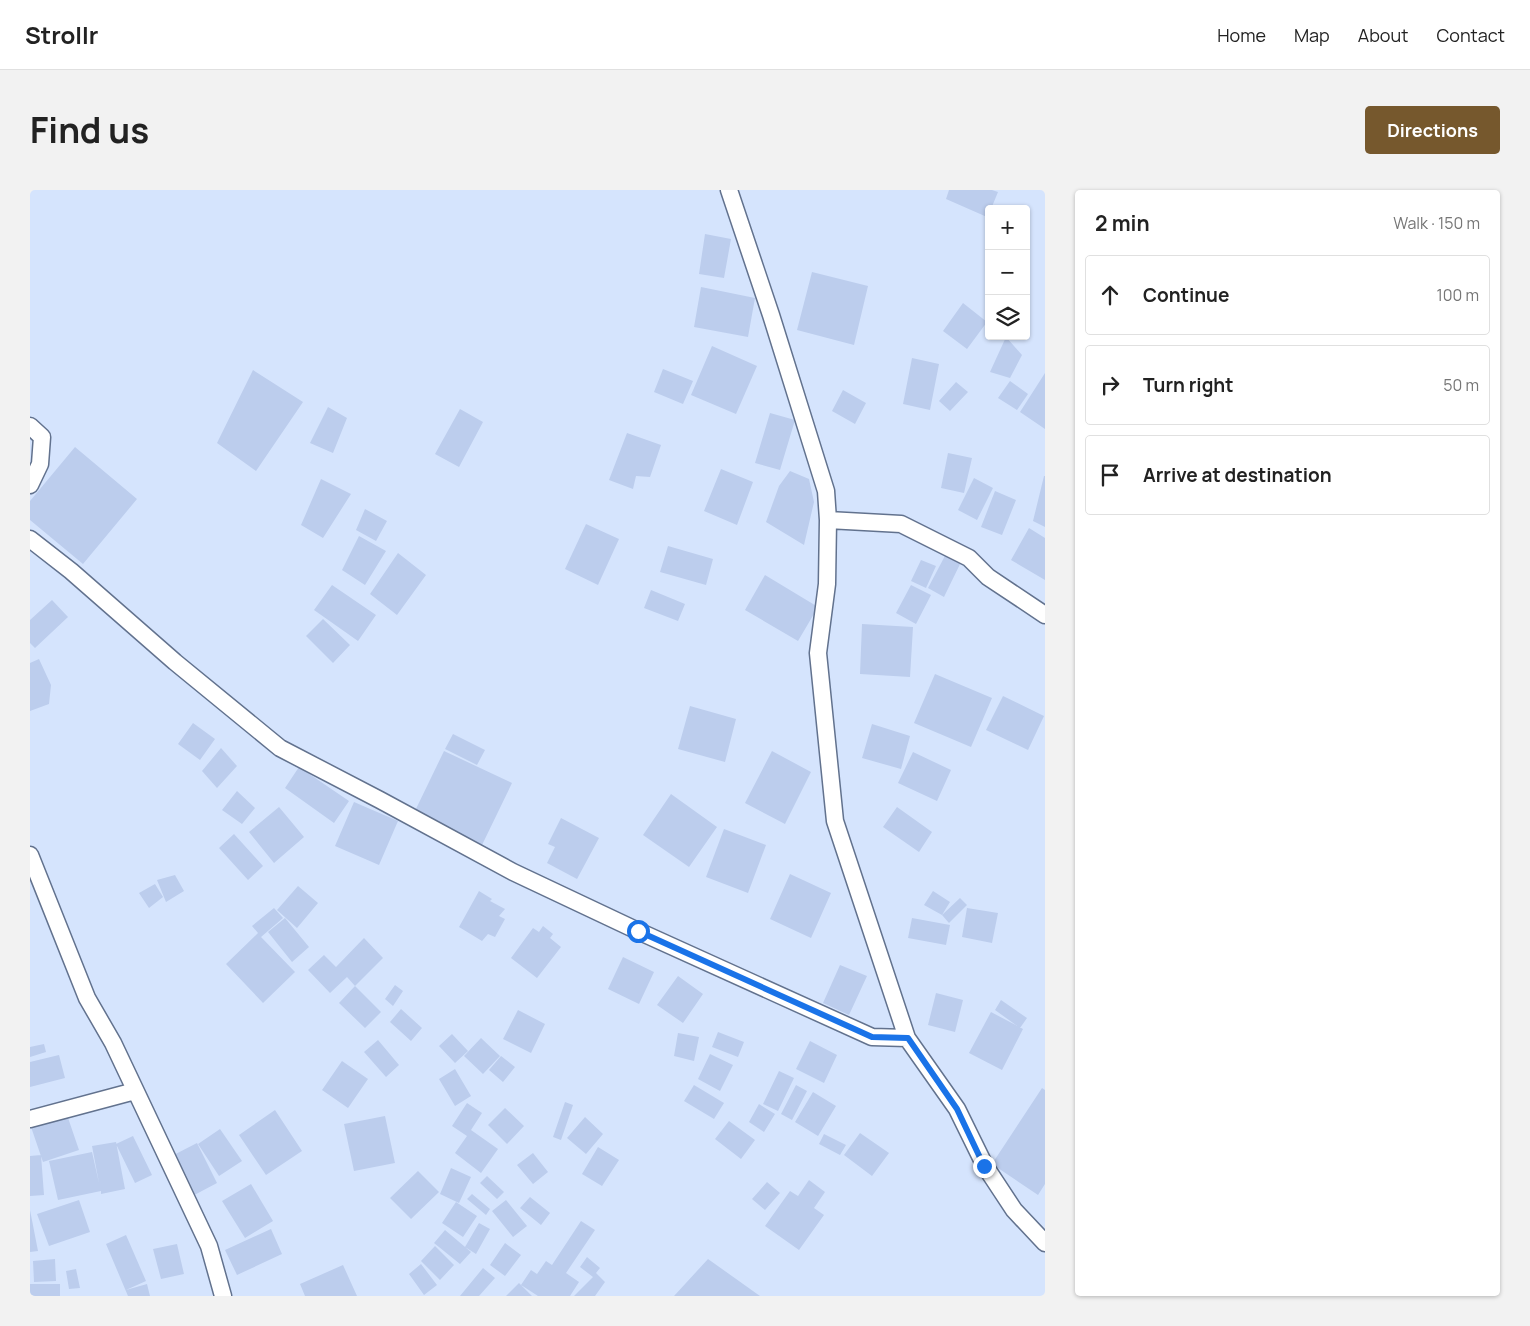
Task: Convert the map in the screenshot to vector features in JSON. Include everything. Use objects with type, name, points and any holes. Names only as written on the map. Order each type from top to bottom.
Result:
[{"type":"street","points":[[729,190],[771,315],[826,491],[828,520],[827,584],[818,653],[835,821],[908,1038],[957,1109],[984,1166],[1014,1210],[1045,1243]]},
{"type":"street","points":[[30,426],[42,438],[40,464],[30,485]]},
{"type":"street","points":[[828,520],[900,524],[969,558],[988,576],[1045,615]]},
{"type":"street","points":[[30,539],[71,571],[175,662],[280,748],[513,872],[647,935],[872,1037],[908,1038]]},
{"type":"street","points":[[30,855],[86,998],[113,1043],[209,1246],[223,1296]]},
{"type":"street","points":[[30,1119],[135,1091]]},
{"type":"building","points":[[949,190],[992,190],[998,192],[993,205],[985,205],[985,216],[946,199]]},
{"type":"building","points":[[705,234],[731,239],[724,278],[699,274]]},
{"type":"building","points":[[812,272],[868,286],[854,345],[797,330]]},
{"type":"building","points":[[701,287],[755,298],[748,337],[694,327]]},
{"type":"building","points":[[963,303],[985,320],[985,325],[967,349],[943,331]]},
{"type":"building","points":[[1005,340],[1009,340],[1022,355],[1010,378],[990,372]]},
{"type":"building","points":[[712,346],[757,366],[736,414],[691,395]]},
{"type":"building","points":[[912,358],[939,364],[930,410],[903,404]]},
{"type":"building","points":[[663,369],[693,381],[683,404],[654,392]]},
{"type":"building","points":[[253,370],[303,402],[256,471],[217,443]]},
{"type":"building","points":[[1045,373],[1045,429],[1020,412]]},
{"type":"building","points":[[1010,381],[1028,394],[1017,410],[998,398]]},
{"type":"building","points":[[956,382],[968,392],[950,411],[939,401]]},
{"type":"building","points":[[843,390],[866,403],[855,424],[832,411]]},
{"type":"building","points":[[328,407],[347,418],[333,453],[310,443]]},
{"type":"building","points":[[460,409],[483,422],[459,467],[435,454]]},
{"type":"building","points":[[770,413],[795,420],[780,470],[755,463]]},
{"type":"building","points":[[627,433],[661,445],[650,477],[636,476],[633,489],[609,480]]},
{"type":"building","points":[[75,447],[137,499],[83,564],[30,520],[30,501]]},
{"type":"building","points":[[948,453],[972,458],[964,493],[941,488]]},
{"type":"building","points":[[721,469],[753,482],[737,525],[704,511]]},
{"type":"building","points":[[790,471],[809,479],[814,502],[804,545],[766,522],[779,486]]},
{"type":"building","points":[[1045,476],[1045,527],[1033,521]]},
{"type":"building","points":[[974,478],[993,488],[977,520],[958,510]]},
{"type":"building","points":[[321,479],[351,494],[323,538],[301,525]]},
{"type":"building","points":[[995,491],[1016,500],[1002,535],[981,527]]},
{"type":"building","points":[[365,509],[387,521],[376,541],[356,530]]},
{"type":"building","points":[[586,524],[619,539],[598,585],[565,569]]},
{"type":"building","points":[[1029,528],[1045,538],[1045,580],[1011,560]]},
{"type":"building","points":[[359,536],[386,551],[365,585],[342,570]]},
{"type":"building","points":[[668,546],[713,559],[706,585],[660,572]]},
{"type":"building","points":[[947,552],[962,560],[944,597],[928,588]]},
{"type":"building","points":[[398,553],[426,575],[397,615],[370,594]]},
{"type":"building","points":[[921,560],[936,566],[926,588],[911,581]]},
{"type":"building","points":[[765,575],[818,607],[798,641],[745,610]]},
{"type":"building","points":[[332,585],[376,615],[358,641],[314,610]]},
{"type":"building","points":[[911,585],[931,595],[916,624],[896,613]]},
{"type":"building","points":[[651,590],[685,604],[678,621],[644,608]]},
{"type":"building","points":[[52,600],[68,617],[35,648],[30,643],[30,620]]},
{"type":"building","points":[[323,619],[350,645],[333,663],[306,636]]},
{"type":"building","points":[[862,624],[913,627],[910,677],[860,674]]},
{"type":"building","points":[[39,659],[51,685],[49,704],[30,711],[30,663]]},
{"type":"building","points":[[935,674],[992,698],[971,747],[914,723]]},
{"type":"building","points":[[1003,696],[1044,716],[1028,750],[986,730]]},
{"type":"building","points":[[690,706],[736,719],[725,762],[678,749]]},
{"type":"building","points":[[193,723],[215,739],[200,760],[178,744]]},
{"type":"building","points":[[872,724],[910,736],[901,769],[862,758]]},
{"type":"building","points":[[453,734],[485,750],[477,765],[445,749]]},
{"type":"building","points":[[221,748],[237,766],[217,788],[202,771]]},
{"type":"building","points":[[444,751],[512,783],[482,845],[414,813]]},
{"type":"building","points":[[772,751],[811,772],[785,824],[745,803]]},
{"type":"building","points":[[913,752],[951,770],[937,801],[898,783]]},
{"type":"building","points":[[299,767],[349,801],[334,823],[285,788]]},
{"type":"building","points":[[237,791],[255,808],[242,824],[222,810]]},
{"type":"building","points":[[671,794],[717,827],[689,867],[643,835]]},
{"type":"building","points":[[354,802],[398,821],[379,865],[335,846]]},
{"type":"building","points":[[279,807],[304,837],[274,863],[249,832]]},
{"type":"building","points":[[897,807],[932,832],[919,852],[883,827]]},
{"type":"building","points":[[561,818],[599,838],[577,879],[547,863],[555,847],[548,844]]},
{"type":"building","points":[[724,829],[766,845],[748,893],[706,877]]},
{"type":"building","points":[[234,834],[263,866],[248,880],[219,848]]},
{"type":"building","points":[[790,874],[831,893],[811,938],[770,919]]},
{"type":"building","points":[[175,875],[184,891],[166,902],[157,880]]},
{"type":"building","points":[[155,884],[163,897],[149,908],[139,893]]},
{"type":"building","points":[[298,886],[318,903],[297,928],[277,910]]},
{"type":"building","points":[[479,891],[492,899],[490,901],[505,909],[499,916],[505,919],[495,937],[488,934],[482,941],[459,927]]},
{"type":"building","points":[[933,891],[950,902],[942,915],[924,905]]},
{"type":"building","points":[[960,898],[967,905],[949,923],[942,915]]},
{"type":"building","points":[[274,908],[283,918],[261,937],[295,972],[263,1003],[226,964],[258,933],[252,926]]},
{"type":"building","points":[[967,908],[998,913],[992,943],[962,937]]},
{"type":"building","points":[[285,918],[309,947],[292,962],[268,932]]},
{"type":"building","points":[[912,918],[950,925],[946,945],[908,938]]},
{"type":"building","points":[[543,926],[553,934],[550,938],[561,947],[537,978],[511,958],[533,928],[539,932]]},
{"type":"building","points":[[364,938],[383,958],[355,986],[347,977],[330,993],[308,970],[324,955],[336,967]]},
{"type":"building","points":[[623,957],[654,972],[639,1004],[608,989]]},
{"type":"building","points":[[840,965],[867,976],[849,1015],[823,1003]]},
{"type":"building","points":[[678,976],[703,994],[683,1023],[657,1005]]},
{"type":"building","points":[[395,985],[403,991],[393,1006],[385,999]]},
{"type":"building","points":[[355,986],[381,1012],[365,1028],[339,1003]]},
{"type":"building","points":[[936,993],[963,1000],[955,1032],[928,1025]]},
{"type":"building","points":[[1001,1000],[1027,1018],[1020,1028],[995,1010]]},
{"type":"building","points":[[401,1009],[422,1028],[411,1041],[390,1022]]},
{"type":"building","points":[[518,1010],[545,1024],[531,1053],[503,1039]]},
{"type":"building","points":[[991,1012],[1023,1029],[1002,1070],[969,1053]]},
{"type":"building","points":[[718,1032],[744,1042],[738,1057],[712,1047]]},
{"type":"building","points":[[678,1033],[699,1037],[694,1061],[674,1056]]},
{"type":"building","points":[[452,1034],[468,1051],[455,1063],[439,1046]]},
{"type":"building","points":[[481,1038],[500,1056],[483,1074],[464,1056]]},
{"type":"building","points":[[378,1040],[399,1065],[386,1077],[364,1052]]},
{"type":"building","points":[[810,1041],[837,1055],[824,1083],[796,1069]]},
{"type":"building","points":[[44,1044],[46,1052],[30,1057],[30,1047]]},
{"type":"building","points":[[710,1054],[733,1065],[720,1091],[698,1079]]},
{"type":"building","points":[[59,1055],[65,1078],[30,1087],[30,1062]]},
{"type":"building","points":[[501,1056],[515,1067],[503,1082],[489,1070]]},
{"type":"building","points":[[342,1061],[368,1079],[348,1108],[322,1090]]},
{"type":"building","points":[[455,1069],[471,1096],[455,1106],[439,1079]]},
{"type":"building","points":[[779,1071],[794,1078],[778,1111],[763,1104]]},
{"type":"building","points":[[694,1085],[724,1103],[714,1119],[684,1101]]},
{"type":"building","points":[[796,1085],[807,1091],[792,1120],[781,1114]]},
{"type":"building","points":[[1042,1088],[1045,1090],[1045,1184],[1038,1195],[992,1164]]},
{"type":"building","points":[[813,1092],[836,1106],[818,1136],[795,1122]]},
{"type":"building","points":[[565,1102],[573,1105],[561,1140],[553,1137]]},
{"type":"building","points":[[467,1103],[482,1113],[471,1130],[498,1149],[481,1173],[455,1153],[467,1136],[452,1126]]},
{"type":"building","points":[[759,1104],[775,1114],[764,1132],[749,1122]]},
{"type":"building","points":[[505,1108],[524,1126],[507,1144],[488,1125]]},
{"type":"building","points":[[275,1110],[302,1151],[266,1175],[239,1135]]},
{"type":"building","points":[[66,1112],[79,1150],[43,1162],[30,1124]]},
{"type":"building","points":[[385,1116],[395,1163],[354,1171],[344,1124]]},
{"type":"building","points":[[585,1117],[603,1134],[586,1154],[567,1138]]},
{"type":"building","points":[[729,1121],[755,1140],[741,1159],[715,1139]]},
{"type":"building","points":[[220,1129],[242,1161],[219,1176],[198,1144]]},
{"type":"building","points":[[860,1133],[889,1153],[872,1176],[844,1155]]},
{"type":"building","points":[[824,1134],[846,1145],[840,1155],[819,1144]]},
{"type":"building","points":[[133,1136],[152,1175],[135,1183],[116,1144]]},
{"type":"building","points":[[116,1142],[125,1189],[101,1194],[101,1191],[58,1200],[49,1161],[92,1152],[99,1183],[92,1146]]},
{"type":"building","points":[[197,1143],[217,1183],[183,1201],[162,1161]]},
{"type":"building","points":[[598,1147],[619,1160],[602,1186],[582,1174]]},
{"type":"building","points":[[533,1153],[548,1172],[533,1184],[517,1165]]},
{"type":"building","points":[[41,1155],[44,1195],[30,1196],[30,1156]]},
{"type":"building","points":[[451,1168],[471,1177],[459,1203],[440,1194]]},
{"type":"building","points":[[418,1171],[439,1192],[411,1219],[390,1198]]},
{"type":"building","points":[[487,1176],[504,1192],[497,1199],[480,1183]]},
{"type":"building","points":[[809,1180],[825,1192],[814,1208],[824,1215],[799,1250],[765,1226],[790,1191],[798,1196]]},
{"type":"building","points":[[767,1182],[780,1193],[765,1210],[752,1199]]},
{"type":"building","points":[[251,1184],[273,1221],[245,1238],[222,1201]]},
{"type":"building","points":[[472,1194],[490,1209],[486,1215],[467,1199]]},
{"type":"building","points":[[530,1197],[550,1213],[541,1225],[520,1208]]},
{"type":"building","points":[[79,1200],[90,1232],[49,1246],[37,1214]]},
{"type":"building","points":[[506,1200],[527,1226],[513,1237],[492,1211]]},
{"type":"building","points":[[456,1202],[477,1216],[463,1237],[442,1223]]},
{"type":"building","points":[[30,1210],[38,1251],[30,1252]]},
{"type":"building","points":[[581,1221],[595,1230],[566,1273],[579,1282],[570,1296],[538,1296],[521,1285],[531,1270],[537,1274],[546,1261],[552,1265]]},
{"type":"building","points":[[479,1223],[490,1229],[476,1254],[465,1247]]},
{"type":"building","points":[[271,1229],[282,1254],[237,1275],[225,1250]]},
{"type":"building","points":[[445,1230],[471,1252],[460,1264],[434,1243]]},
{"type":"building","points":[[126,1235],[146,1281],[126,1290],[147,1284],[150,1296],[128,1296],[106,1244]]},
{"type":"building","points":[[505,1243],[521,1255],[505,1276],[490,1265]]},
{"type":"building","points":[[177,1244],[184,1274],[161,1279],[153,1249]]},
{"type":"building","points":[[435,1246],[454,1265],[440,1280],[421,1261]]},
{"type":"building","points":[[587,1257],[600,1268],[596,1273],[605,1282],[595,1296],[574,1296],[593,1277],[580,1267]]},
{"type":"building","points":[[55,1259],[56,1281],[34,1282],[33,1261]]},
{"type":"building","points":[[708,1259],[760,1296],[674,1296]]},
{"type":"building","points":[[421,1264],[437,1285],[424,1295],[409,1274]]},
{"type":"building","points":[[343,1265],[357,1296],[305,1296],[300,1284]]},
{"type":"building","points":[[483,1268],[495,1278],[479,1296],[460,1296]]},
{"type":"building","points":[[76,1269],[80,1288],[69,1289],[66,1271]]},
{"type":"building","points":[[519,1283],[532,1296],[506,1296]]},
{"type":"building","points":[[30,1284],[60,1284],[60,1296],[30,1296]]},
{"type":"route","points":[[638,931],[872,1037],[908,1038],[957,1109],[984,1166]]}]
